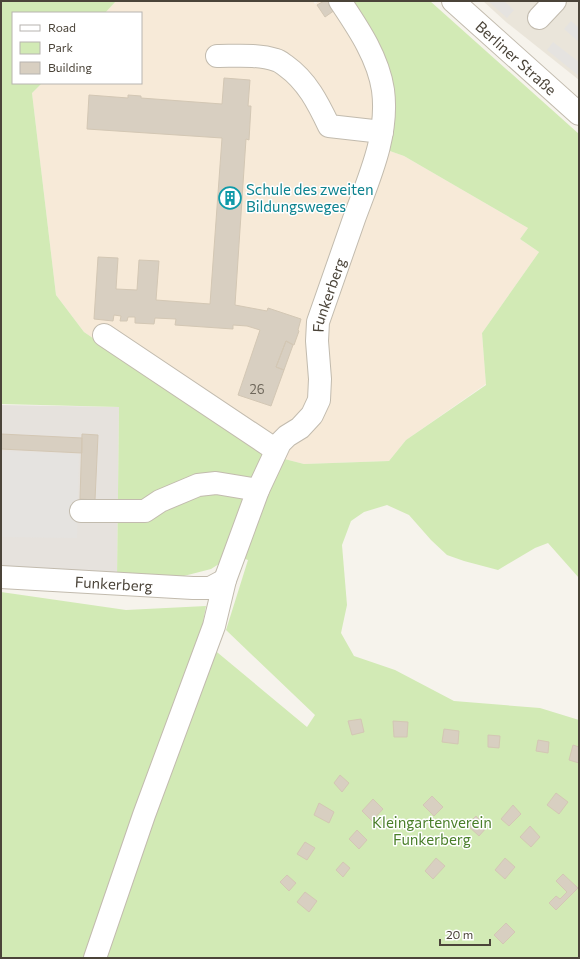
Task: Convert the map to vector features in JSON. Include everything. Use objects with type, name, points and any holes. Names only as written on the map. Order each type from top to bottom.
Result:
[{"type":"street","name":"Funkerberg","points":[[95,958],[144,816],[214,626],[225,580],[258,490],[280,443],[287,436],[300,428],[312,415],[319,400],[320,380],[317,341],[318,322],[374,163],[384,120],[383,90],[372,54],[340,1]]},
{"type":"street","name":"Berliner Straße","points":[[453,1],[579,114]]},
{"type":"street","points":[[539,18],[555,1]]},
{"type":"street","points":[[217,56],[262,56],[278,60],[295,73],[307,86],[329,126],[382,132]]},
{"type":"street","points":[[104,335],[276,450]]},
{"type":"street","points":[[81,512],[145,511],[160,501],[198,485],[216,484],[258,490]]},
{"type":"street","name":"Funkerberg","points":[[1,577],[193,588],[210,588],[225,580]]},
{"type":"shaded area","points":[[116,1],[313,1],[315,4],[319,1],[333,1],[366,57],[376,100],[370,144],[404,156],[528,228],[520,239],[539,252],[482,333],[486,384],[406,440],[389,461],[304,464],[265,454],[84,332],[56,295],[32,93],[41,84],[142,84],[142,12],[106,12]]},
{"type":"shaded area","points":[[483,1],[579,1],[579,80],[506,22]]},
{"type":"shaded area","points":[[488,1],[504,1],[514,10],[507,18]]},
{"type":"shaded area","points":[[571,21],[579,28],[579,42],[564,29]]},
{"type":"shaded area","points":[[553,42],[579,62],[579,76],[547,50]]},
{"type":"shaded area","points":[[1,405],[119,407],[117,577],[1,568]]},
{"type":"shaded area","points":[[1,451],[79,454],[77,538],[1,537]]},
{"type":"green space","name":"Kleingartenverein Funkerberg","points":[[1,1],[116,1],[106,12],[12,12],[12,84],[41,84],[32,93],[56,295],[84,332],[208,417],[265,454],[304,464],[389,461],[406,440],[486,385],[482,333],[539,252],[520,239],[528,228],[404,156],[370,144],[376,100],[366,57],[333,1],[430,1],[579,134],[579,578],[548,543],[535,548],[498,570],[447,555],[431,540],[409,515],[387,505],[364,512],[351,521],[342,545],[347,605],[341,633],[354,656],[395,670],[454,701],[540,708],[579,720],[579,958],[1,958],[1,592],[126,610],[206,606],[200,638],[307,727],[315,715],[226,630],[248,560],[233,555],[211,569],[180,577],[117,577],[119,407],[1,404]]},
{"type":"building","points":[[324,1],[329,1],[335,10],[325,17],[317,5]]},
{"type":"building","name":"Schule des zweiten Bildungsweges","points":[[224,78],[250,80],[248,106],[251,106],[249,140],[246,139],[235,305],[267,311],[268,308],[301,319],[294,345],[286,341],[276,367],[284,370],[271,406],[238,395],[260,330],[247,326],[233,325],[233,329],[175,325],[176,319],[155,318],[154,324],[135,323],[135,317],[128,317],[127,321],[120,321],[121,316],[114,315],[113,321],[94,319],[98,257],[118,258],[116,289],[137,290],[139,260],[159,261],[156,300],[210,304],[222,138],[87,129],[89,95],[128,98],[128,95],[141,96],[141,98],[222,104]]},
{"type":"building","points":[[286,341],[293,345],[284,370],[276,367]]},
{"type":"building","points":[[1,434],[82,438],[82,453],[1,449]]},
{"type":"building","points":[[82,434],[98,435],[95,500],[80,499]]},
{"type":"building","points":[[361,719],[364,732],[352,735],[348,721]]},
{"type":"building","points":[[393,721],[408,722],[407,737],[394,737]]},
{"type":"building","points":[[444,729],[459,731],[458,744],[442,742]]},
{"type":"building","points":[[488,735],[500,736],[499,748],[488,747]]},
{"type":"building","points":[[538,740],[549,742],[548,753],[536,751]]},
{"type":"building","points":[[573,745],[579,747],[579,763],[569,760]]},
{"type":"building","points":[[340,775],[349,783],[342,792],[334,783]]},
{"type":"building","points":[[556,793],[568,802],[559,814],[547,805]]},
{"type":"building","points":[[432,796],[443,807],[434,816],[423,805]]},
{"type":"building","points":[[373,799],[383,809],[372,821],[362,811]]},
{"type":"building","points":[[319,803],[334,812],[329,823],[314,815]]},
{"type":"building","points":[[513,805],[521,814],[509,826],[501,819]]},
{"type":"building","points":[[476,816],[487,827],[479,836],[467,825]]},
{"type":"building","points":[[530,826],[540,837],[531,847],[520,837]]},
{"type":"building","points":[[357,830],[367,840],[359,849],[349,839]]},
{"type":"building","points":[[305,842],[315,848],[307,860],[297,854]]},
{"type":"building","points":[[436,858],[445,866],[433,879],[425,871]]},
{"type":"building","points":[[505,858],[515,867],[505,879],[495,870]]},
{"type":"building","points":[[343,862],[350,868],[343,877],[336,870]]},
{"type":"building","points":[[563,874],[578,888],[556,910],[549,903],[556,896],[560,899],[567,892],[556,881]]},
{"type":"building","points":[[287,875],[296,883],[289,891],[280,882]]},
{"type":"building","points":[[305,892],[317,901],[309,912],[297,902]]},
{"type":"building","points":[[506,923],[515,932],[503,944],[494,935]]},
{"type":"place","name":"Schule des zweiten Bildungsweges","points":[[230,198]]}]
